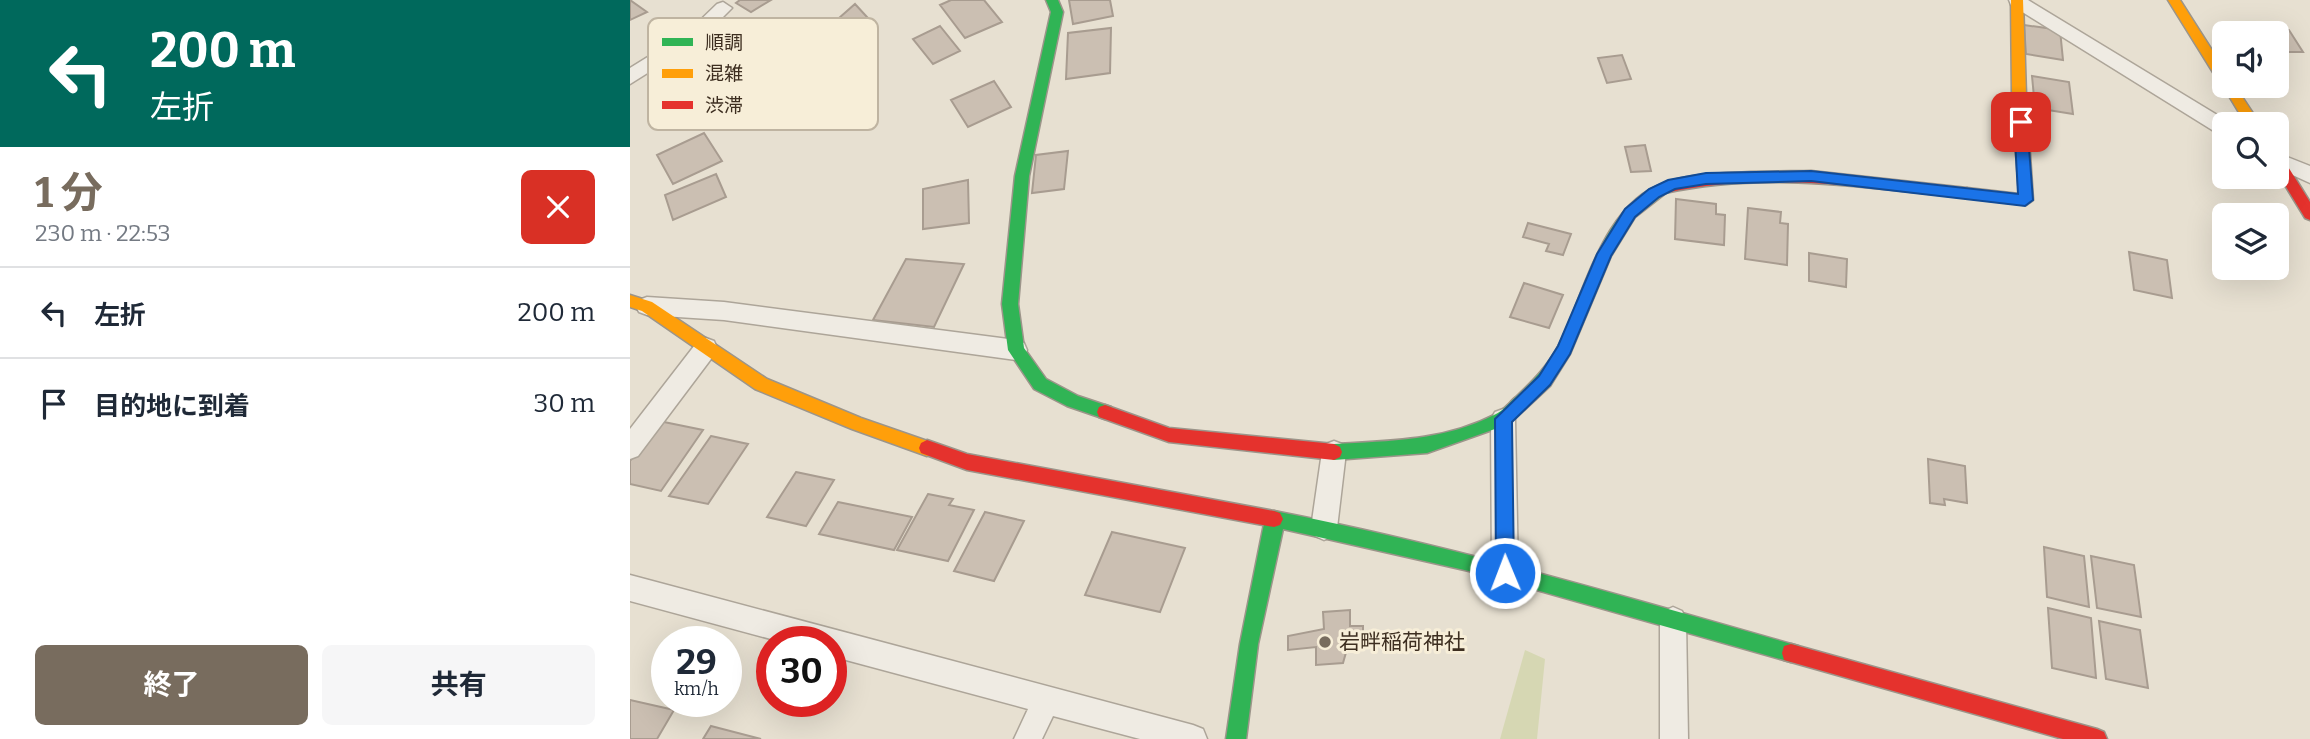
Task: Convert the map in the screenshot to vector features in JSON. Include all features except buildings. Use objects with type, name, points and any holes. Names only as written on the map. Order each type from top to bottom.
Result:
[{"type":"main road","points":[[1052,0],[1057,12],[1022,176],[1017,217],[1010,304],[1016,350],[1040,384],[1073,401],[1169,435],[1334,452],[1427,446],[1503,419],[1544,380],[1565,349],[1605,254],[1630,213],[1654,193],[1672,184],[1706,178],[1811,176],[2025,200],[2017,0]]},
{"type":"main road","points":[[2174,0],[2212,60]]},
{"type":"main road","points":[[2289,180],[2310,214]]},
{"type":"main road","points":[[638,303],[761,384],[858,424],[967,462],[1324,528],[1505,573],[2097,739]]},
{"type":"main road","points":[[1236,739],[1249,644],[1276,519]]},
{"type":"street","points":[[2017,0],[2212,121]]},
{"type":"street","points":[[713,18],[723,8]]},
{"type":"street","points":[[630,77],[648,65]]},
{"type":"street","points":[[2289,166],[2310,175]]},
{"type":"street","points":[[638,303],[724,311],[1016,350]]},
{"type":"street","points":[[630,448],[706,348]]},
{"type":"street","points":[[1503,419],[1505,573]]},
{"type":"street","points":[[1324,528],[1334,452]]},
{"type":"street","points":[[630,588],[771,626]]},
{"type":"street","points":[[1673,621],[1674,739]]},
{"type":"street","points":[[847,646],[1193,739]]},
{"type":"street","points":[[1028,739],[1046,700]]},
{"type":"green space","points":[[1525,650],[1545,659],[1537,739],[1500,739]]},
{"type":"traffic: fast","points":[[1052,0],[1057,12],[1022,176],[1010,304],[1016,350],[1040,384],[1073,401],[1105,412]]},
{"type":"traffic: fast","points":[[1334,452],[1427,446],[1503,419],[1544,381],[1565,349],[1605,254],[1630,213],[1654,193],[1665,188]]},
{"type":"traffic: fast","points":[[1274,519],[1469,563],[1791,653]]},
{"type":"traffic: fast","points":[[1236,739],[1249,644],[1276,519]]},
{"type":"traffic: slow","points":[[1967,193],[2026,200],[2019,95],[2017,0]]},
{"type":"traffic: slow","points":[[2174,0],[2212,60]]},
{"type":"traffic: slow","points":[[2237,98],[2245,112]]},
{"type":"traffic: slow","points":[[630,301],[647,306],[761,384],[858,424],[927,448]]},
{"type":"traffic: jam","points":[[1665,188],[1706,179],[1811,176],[1967,193]]},
{"type":"traffic: jam","points":[[2289,180],[2310,214]]},
{"type":"traffic: jam","points":[[1105,412],[1169,435],[1334,452]]},
{"type":"traffic: jam","points":[[927,448],[967,462],[1274,519]]},
{"type":"traffic: jam","points":[[1791,653],[2097,739]]},
{"type":"place","name":"岩畔稲荷神社","points":[[1325,642]]},
{"type":"route","points":[[1505,573],[1503,419],[1544,380],[1565,349],[1605,254],[1630,213],[1654,193],[1672,184],[1706,178],[1811,176],[2025,200],[2021,122]]}]
